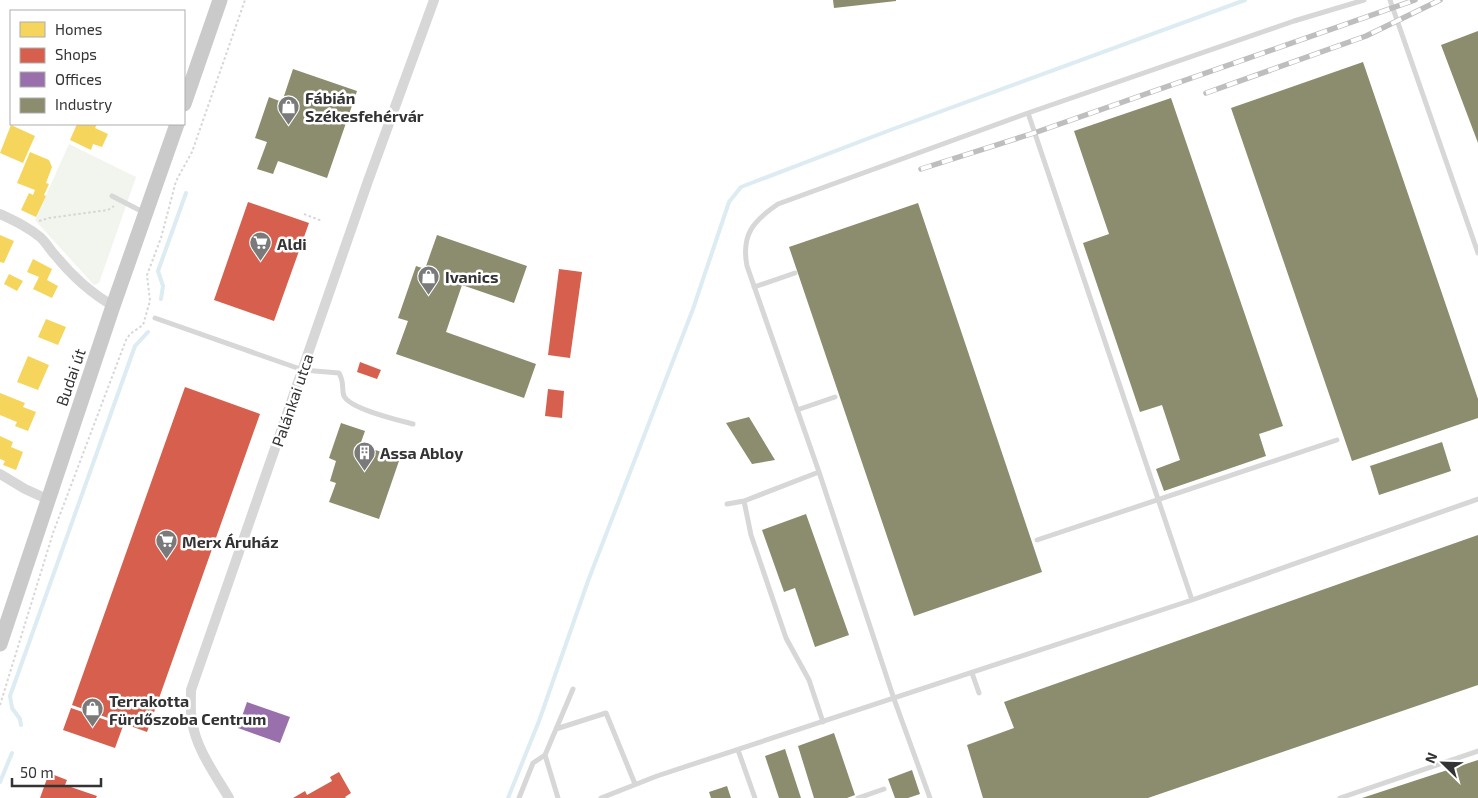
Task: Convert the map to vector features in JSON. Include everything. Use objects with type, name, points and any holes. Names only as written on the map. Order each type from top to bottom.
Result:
[{"type":"main road","points":[[185,101],[220,0]]},
{"type":"main road","name":"Budai út","points":[[0,644],[112,306],[177,125]]},
{"type":"street","name":"Palánkai utca","points":[[229,798],[202,752],[197,738],[192,722],[191,690],[434,0]]},
{"type":"street","points":[[0,214],[25,226],[42,239],[55,256],[92,293],[112,306]]},
{"type":"street","points":[[0,474],[25,489],[47,499]]},
{"type":"lane","points":[[930,798],[894,699],[819,472],[746,266],[744,246],[752,228],[758,220],[778,204],[1028,113],[1294,21],[1364,0]]},
{"type":"lane","points":[[1390,0],[1476,240],[1478,253]]},
{"type":"lane","points":[[1028,113],[1192,600]]},
{"type":"lane","points":[[112,196],[145,213]]},
{"type":"lane","points":[[754,287],[795,273]]},
{"type":"lane","points":[[154,318],[303,370],[339,373],[344,382],[343,394],[348,401],[357,406],[413,424]]},
{"type":"lane","points":[[797,410],[835,397]]},
{"type":"lane","points":[[1037,540],[1337,440]]},
{"type":"lane","points":[[727,504],[744,501],[819,472]]},
{"type":"lane","points":[[604,797],[635,784],[1192,600],[1478,500]]},
{"type":"lane","points":[[744,501],[751,535],[786,638],[809,680],[823,722]]},
{"type":"lane","points":[[972,673],[979,693]]},
{"type":"lane","points":[[519,798],[533,763],[545,755],[574,689]]},
{"type":"lane","points":[[556,729],[606,713],[635,784]]},
{"type":"lane","points":[[738,750],[755,798]]},
{"type":"lane","points":[[1340,798],[1478,751]]},
{"type":"lane","points":[[545,755],[558,798]]},
{"type":"lane","points":[[858,798],[884,789]]},
{"type":"path","points":[[0,705],[53,533],[126,340],[130,334],[143,325],[150,301],[147,276],[161,238],[176,181],[192,152],[245,0]]},
{"type":"path","points":[[25,226],[49,218],[108,210],[123,202]]},
{"type":"path","points":[[304,214],[322,221]]},
{"type":"shaded area","points":[[69,144],[136,177],[99,283],[94,285],[35,220]]},
{"type":"building: Homes","points":[[11,125],[35,136],[23,163],[0,153]]},
{"type":"building: Homes","points":[[77,125],[96,125],[95,128],[108,134],[102,147],[93,144],[91,150],[70,140]]},
{"type":"building: Homes","points":[[30,152],[49,160],[52,167],[46,183],[49,184],[44,195],[46,196],[36,217],[21,210],[29,193],[33,195],[35,190],[17,183]]},
{"type":"building: Homes","points":[[0,235],[14,241],[4,263],[0,262]]},
{"type":"building: Homes","points":[[33,259],[52,269],[47,280],[58,286],[52,298],[33,289],[39,277],[27,272]]},
{"type":"building: Homes","points":[[9,274],[23,281],[17,291],[4,284]]},
{"type":"building: Homes","points":[[46,319],[66,327],[58,345],[38,337]]},
{"type":"building: Homes","points":[[28,356],[49,365],[38,390],[17,382]]},
{"type":"building: Homes","points":[[0,393],[25,403],[23,407],[36,412],[28,431],[15,426],[17,422],[0,415]]},
{"type":"building: Homes","points":[[0,436],[13,442],[11,447],[23,452],[16,470],[3,465],[5,461],[0,459]]},
{"type":"building: Shops","name":"Aldi","points":[[248,202],[309,223],[274,321],[214,300]]},
{"type":"building: Shops","points":[[559,269],[582,272],[570,358],[548,355]]},
{"type":"building: Shops","points":[[360,362],[381,370],[377,379],[357,372]]},
{"type":"building: Shops","name":"Merx Áruház","points":[[185,387],[260,414],[147,732],[72,705]]},
{"type":"building: Shops","points":[[548,389],[564,391],[562,418],[545,416]]},
{"type":"building: Shops","name":"Terrakotta Fürdőszoba Centrum","points":[[71,708],[123,726],[115,748],[63,730]]},
{"type":"building: Shops","points":[[339,772],[351,793],[346,798],[293,798],[305,791],[307,795],[332,781],[330,777]]},
{"type":"building: Shops","points":[[49,773],[67,780],[65,785],[97,796],[96,798],[40,798]]},
{"type":"building: Offices","points":[[247,702],[290,717],[280,743],[238,728]]},
{"type":"building: Industry","points":[[833,0],[896,0],[896,1],[834,8]]},
{"type":"building: Industry","points":[[1478,31],[1478,143],[1441,45]]},
{"type":"building: Industry","points":[[1363,62],[1478,399],[1478,418],[1352,461],[1231,108]]},
{"type":"building: Industry","points":[[293,69],[357,91],[327,178],[278,161],[273,174],[257,169],[267,142],[255,138],[269,97],[282,102]]},
{"type":"building: Industry","points":[[1171,98],[1283,426],[1259,434],[1266,456],[1164,491],[1156,469],[1180,460],[1162,405],[1140,412],[1083,243],[1109,234],[1074,131]]},
{"type":"building: Industry","points":[[918,203],[1042,572],[914,616],[789,247]]},
{"type":"building: Industry","points":[[437,235],[527,266],[514,303],[462,285],[446,332],[536,364],[524,398],[396,354],[408,321],[398,318],[416,266],[425,269]]},
{"type":"building: Industry","points":[[749,417],[775,460],[752,464],[726,423]]},
{"type":"building: Industry","name":"Assa Abloy","points":[[341,423],[365,431],[360,445],[400,458],[379,519],[329,502],[336,483],[330,481],[336,461],[329,458]]},
{"type":"building: Industry","points":[[1442,442],[1451,471],[1379,495],[1370,466]]},
{"type":"building: Industry","points":[[806,514],[849,635],[815,647],[795,588],[784,592],[762,530]]},
{"type":"building: Industry","points":[[1478,535],[1478,685],[1148,798],[983,798],[967,745],[1014,728],[1004,702]]},
{"type":"building: Industry","points":[[834,733],[855,795],[847,798],[814,798],[798,746]]},
{"type":"building: Industry","points":[[785,749],[801,798],[779,798],[765,756]]},
{"type":"building: Industry","points":[[1478,760],[1478,798],[1362,798]]},
{"type":"building: Industry","points":[[912,770],[920,794],[908,798],[895,798],[888,779]]},
{"type":"building: Industry","points":[[727,786],[731,798],[711,798],[709,792]]},
{"type":"waterway","points":[[508,798],[539,721],[588,581],[693,309],[729,202],[741,187],[893,129],[1245,0]]},
{"type":"waterway","points":[[161,299],[163,286],[158,271],[186,193]]},
{"type":"waterway","points":[[21,725],[20,719],[12,708],[10,696],[135,346],[148,332]]},
{"type":"waterway","points":[[0,782],[12,753]]},
{"type":"railway","points":[[921,169],[1034,133],[1415,0]]},
{"type":"railway","points":[[1206,93],[1366,36],[1440,0]]},
{"type":"place","name":"Fábián Székesfehérvár","points":[[289,125]]},
{"type":"place","name":"Aldi","points":[[261,262]]},
{"type":"place","name":"Ivanics","points":[[429,295]]},
{"type":"place","name":"Assa Abloy","points":[[364,471]]},
{"type":"place","name":"Merx Áruház","points":[[166,560]]},
{"type":"place","name":"Terrakotta Fürdőszoba Centrum","points":[[93,728]]}]
